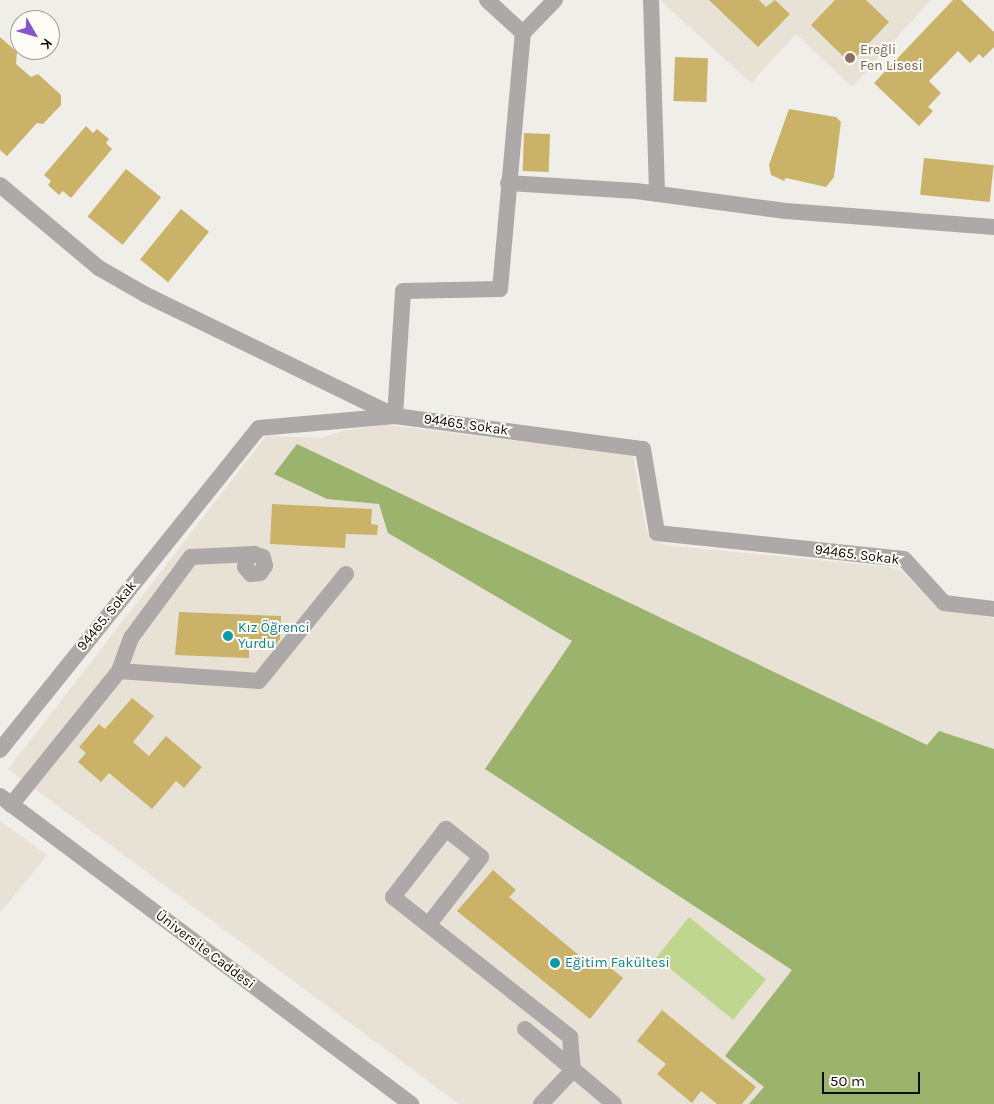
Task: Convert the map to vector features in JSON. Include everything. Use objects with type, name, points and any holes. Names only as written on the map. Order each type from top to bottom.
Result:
[{"type":"street","points":[[487,0],[523,33]]},
{"type":"street","points":[[0,185],[99,268],[138,291],[395,416],[403,291],[500,288],[523,33],[555,0]]},
{"type":"street","points":[[651,0],[657,194]]},
{"type":"street","points":[[508,183],[657,194],[786,211],[994,227]]},
{"type":"street","name":"94465. Sokak","points":[[0,750],[259,428],[395,416],[643,449],[658,533],[904,559],[944,603],[994,609]]},
{"type":"street","points":[[6,800],[120,671],[131,638],[191,557],[254,554]]},
{"type":"street","points":[[120,671],[259,681],[346,574]]},
{"type":"street","name":"Üniversite Caddesi","points":[[6,800],[411,1104]]},
{"type":"street","points":[[429,924],[481,857],[446,829],[393,897],[570,1037],[573,1070],[540,1104]]},
{"type":"street","points":[[525,1030],[614,1104]]},
{"type":"shaded area","name":"Ereğli Fen Lisesi","points":[[660,0],[931,0],[852,87],[796,34],[751,83]]},
{"type":"shaded area","points":[[387,425],[633,455],[647,533],[664,545],[890,567],[902,571],[939,609],[994,618],[994,1104],[459,1104],[8,769],[266,436],[321,438],[346,430]]},
{"type":"shaded area","points":[[0,821],[47,855],[0,913]]},
{"type":"green space","points":[[297,444],[927,745],[939,731],[994,749],[994,1104],[749,1104],[764,1087],[725,1056],[792,970],[485,769],[572,641],[388,533],[379,504],[327,499],[274,474]]},
{"type":"green space","points":[[689,917],[766,979],[733,1020],[656,957]]},
{"type":"building","points":[[709,0],[759,0],[766,7],[775,0],[790,14],[758,47]]},
{"type":"building","points":[[835,0],[866,0],[889,22],[850,63],[811,25]]},
{"type":"building","points":[[953,0],[961,0],[994,32],[994,47],[983,58],[979,54],[970,63],[958,51],[929,81],[941,93],[928,107],[933,111],[919,126],[874,83]]},
{"type":"building","points":[[0,37],[10,46],[10,60],[16,60],[16,64],[31,77],[38,74],[61,95],[61,105],[43,124],[37,123],[7,156],[0,150]]},
{"type":"building","points":[[675,57],[708,58],[706,102],[673,101]]},
{"type":"building","points":[[789,109],[836,117],[841,122],[834,177],[826,187],[786,178],[784,181],[771,175],[769,165]]},
{"type":"building","points":[[86,126],[93,133],[97,129],[109,139],[106,143],[112,149],[71,198],[63,191],[59,195],[48,185],[51,181],[44,175]]},
{"type":"building","points":[[524,133],[550,134],[549,172],[523,171]]},
{"type":"building","points":[[924,158],[994,165],[990,202],[920,195]]},
{"type":"building","points":[[126,169],[161,197],[123,245],[88,216]]},
{"type":"building","points":[[181,209],[209,232],[168,282],[140,260]]},
{"type":"building","points":[[272,504],[372,509],[371,524],[378,525],[377,535],[346,534],[345,548],[270,544]]},
{"type":"building","name":"Kız Öğrenci Yurdu","points":[[179,612],[281,616],[280,639],[274,647],[249,646],[249,658],[175,655]]},
{"type":"building","points":[[132,698],[154,716],[133,742],[149,756],[166,736],[202,767],[184,788],[176,781],[152,809],[109,773],[101,782],[78,762],[86,753],[79,747],[99,724],[105,729]]},
{"type":"building","name":"Eğitim Fakültesi","points":[[493,870],[516,890],[509,897],[593,967],[600,959],[623,978],[590,1019],[457,911]]},
{"type":"building","points":[[662,1010],[756,1087],[742,1104],[717,1104],[701,1091],[692,1103],[657,1074],[666,1064],[637,1041]]},
{"type":"place","name":"Ereğli Fen Lisesi","points":[[850,58]]},
{"type":"place","name":"Kız Öğrenci Yurdu","points":[[228,636]]},
{"type":"place","name":"Eğitim Fakültesi","points":[[555,963]]}]
